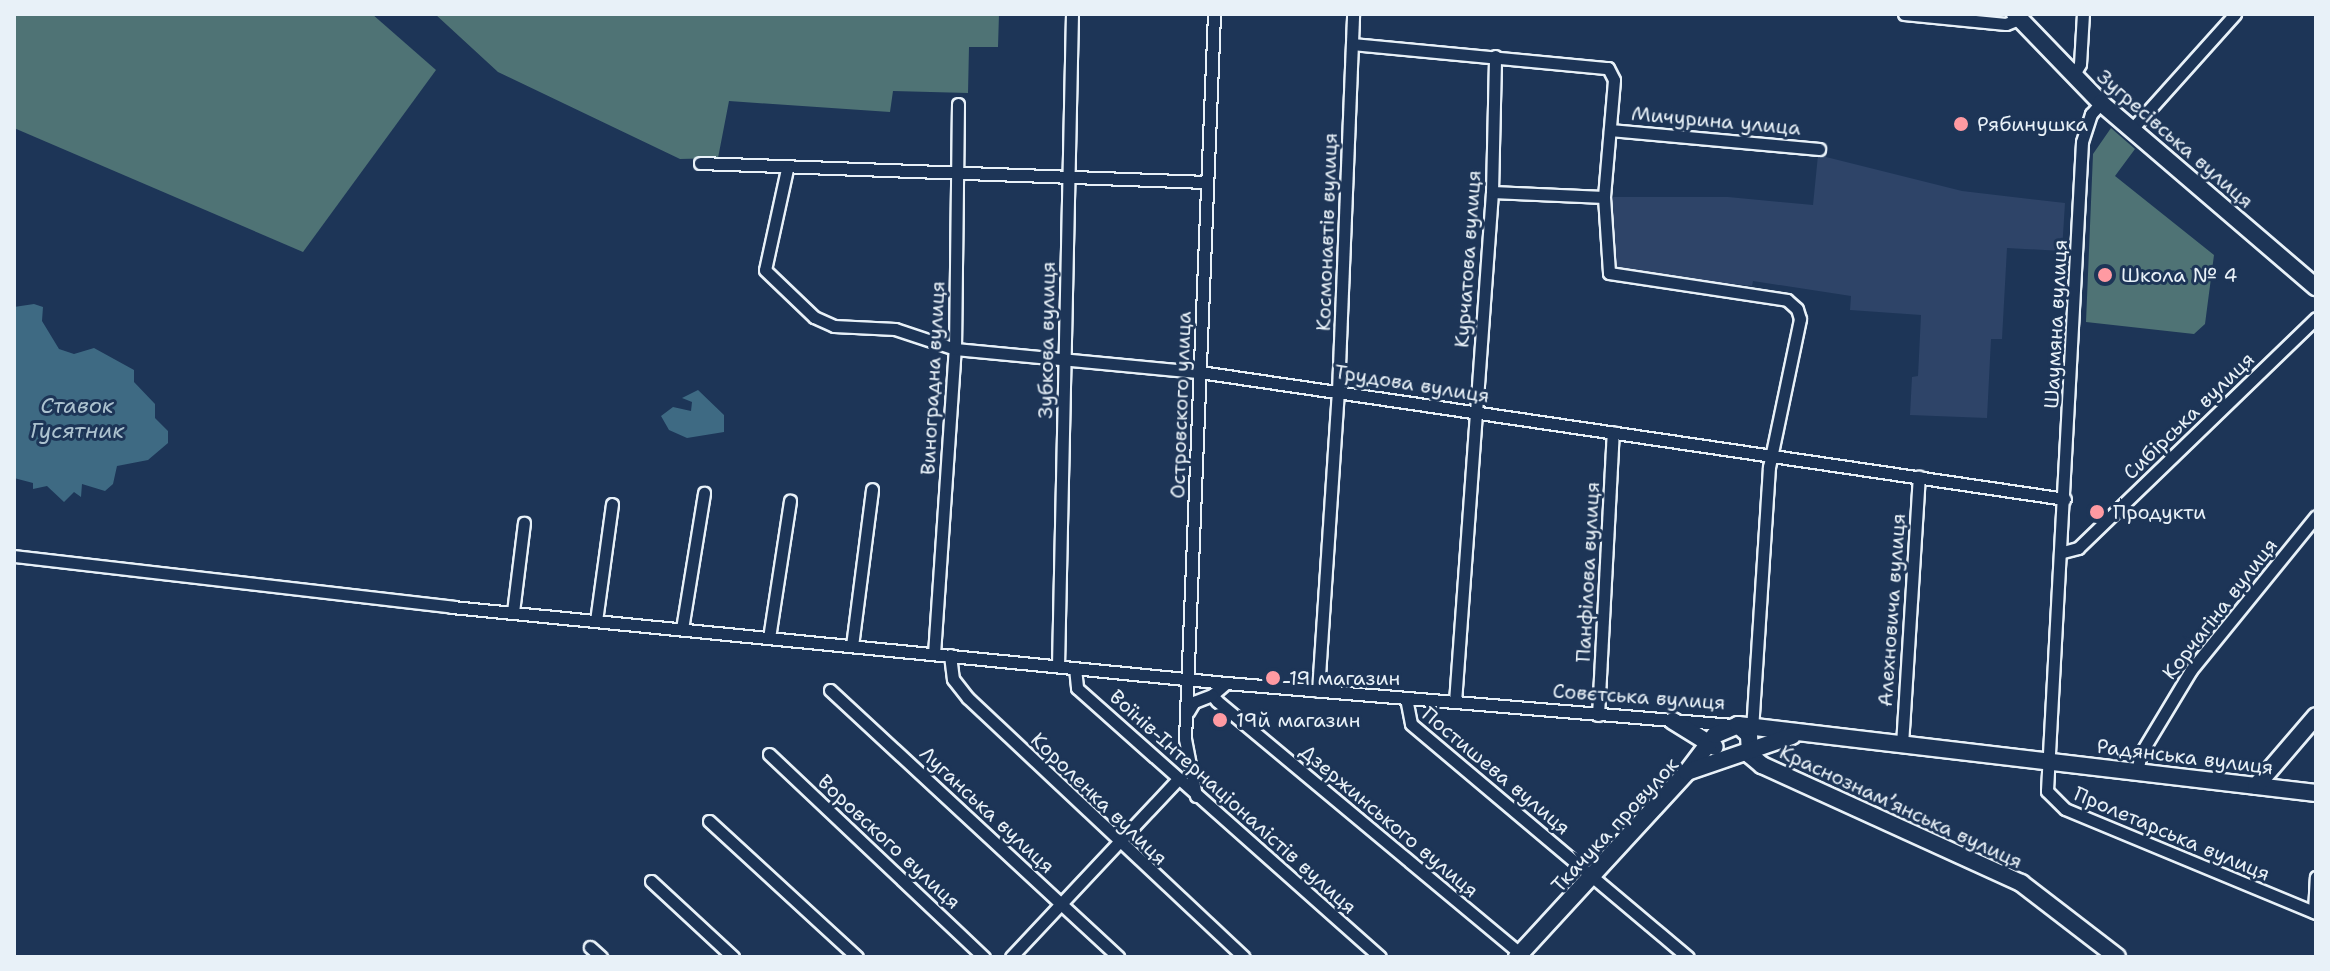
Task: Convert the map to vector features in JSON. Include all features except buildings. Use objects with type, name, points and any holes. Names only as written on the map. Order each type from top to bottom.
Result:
[{"type":"street","name":"Зубкова вулиця","points":[[1058,666],[1072,14]]},
{"type":"street","name":"Островского улица","points":[[1196,796],[1187,758],[1186,717],[1214,14]]},
{"type":"street","name":"Космонавтів вулиця","points":[[1318,691],[1338,391],[1353,14]]},
{"type":"street","points":[[1904,14],[2006,24],[2017,16]]},
{"type":"street","points":[[2073,76],[2080,69],[2083,14]]},
{"type":"street","points":[[2131,130],[2235,14]]},
{"type":"street","name":"Зугресівська вулиця","points":[[2017,16],[2101,103],[2316,287]]},
{"type":"street","points":[[1352,44],[1608,68],[1614,80],[1604,197],[1609,273],[1787,300],[1797,309],[1800,319],[1774,456],[1769,467],[1745,726],[1749,735],[1742,752],[1709,742],[1673,721]]},
{"type":"street","name":"Курчатова вулиця","points":[[1455,702],[1492,192],[1495,56]]},
{"type":"street","name":"Шаумяна вулиця","points":[[2063,552],[2082,142],[2091,114],[2101,103]]},
{"type":"street","name":"Виноградна вулиця","points":[[934,654],[955,349],[958,104]]},
{"type":"street","name":"Мичурина улица","points":[[1610,130],[1819,149]]},
{"type":"street","points":[[700,163],[957,176],[1206,182]]},
{"type":"street","name":"Трудова вулиця","points":[[787,169],[765,259],[770,279],[814,317],[834,326],[895,329],[955,349],[1200,372],[2065,499]]},
{"type":"street","points":[[1492,192],[1604,197]]},
{"type":"street","name":"Сибірська вулиця","points":[[2063,552],[2078,548],[2316,318]]},
{"type":"street","name":"Панфілова вулиця","points":[[1598,715],[1613,432]]},
{"type":"street","name":"Алехновича вулиця","points":[[1902,745],[1919,477]]},
{"type":"street","points":[[852,646],[872,489]]},
{"type":"street","points":[[682,629],[704,493]]},
{"type":"street","points":[[769,638],[790,501]]},
{"type":"street","points":[[596,621],[612,504]]},
{"type":"street","name":"Корчагіна вулиця","points":[[2137,771],[2141,753],[2191,670],[2316,516]]},
{"type":"street","points":[[513,612],[524,523]]},
{"type":"street","points":[[2048,762],[2063,552]]},
{"type":"street","name":"Совєтська вулиця","points":[[14,556],[596,621],[1226,683],[1745,726],[2048,762]]},
{"type":"street","points":[[1186,717],[1194,702],[1212,695],[1226,683],[1196,668],[1189,643]]},
{"type":"street","name":"Короленка вулиця","points":[[950,655],[953,679],[968,698],[1119,844],[1244,957]]},
{"type":"street","name":"Воїнів-Інтернаціоналістів вулиця","points":[[1075,668],[1077,688],[1380,957]]},
{"type":"street","name":"Луганська вулиця","points":[[830,690],[1118,957]]},
{"type":"street","name":"Дзержинського вулиця","points":[[1212,695],[1519,956]]},
{"type":"street","name":"Постишева вулиця","points":[[1406,698],[1411,724],[1688,957]]},
{"type":"street","points":[[2256,786],[2316,716]]},
{"type":"street","points":[[1687,772],[1709,742],[1745,726]]},
{"type":"street","name":"Ткачука провулок","points":[[1519,956],[1687,772],[1800,734]]},
{"type":"street","name":"Краснознамʼянська вулиця","points":[[1742,752],[1782,777],[2021,883],[2117,957]]},
{"type":"street","name":"Воровского вулиця","points":[[769,754],[984,957]]},
{"type":"street","name":"Радянська вулиця","points":[[2048,762],[2316,793]]},
{"type":"street","name":"Пролетарська вулиця","points":[[2048,762],[2047,791],[2065,809],[2315,913]]},
{"type":"street","points":[[1011,957],[1178,779]]},
{"type":"street","points":[[709,821],[857,957]]},
{"type":"street","points":[[2315,913],[2316,877]]},
{"type":"street","points":[[651,881],[733,957]]},
{"type":"street","points":[[590,947],[601,957]]},
{"type":"shaded area","points":[[1818,155],[1962,191],[2065,203],[2062,251],[2007,248],[2002,339],[1991,339],[1987,418],[1910,415],[1912,377],[1918,376],[1921,315],[1850,310],[1851,296],[1753,281],[1752,286],[1616,271],[1611,197],[1728,197],[1813,205]]},
{"type":"green space","points":[[14,14],[372,14],[436,70],[303,252],[14,128]]},
{"type":"green space","points":[[435,14],[999,14],[998,47],[969,47],[968,93],[893,91],[890,112],[729,101],[718,158],[680,159],[498,72]]},
{"type":"green space","points":[[2111,128],[2135,149],[2115,176],[2214,255],[2205,324],[2194,334],[2086,322],[2093,154]]},
{"type":"water","name":"Ставок Гусятник","points":[[34,304],[43,307],[42,321],[59,349],[74,354],[94,348],[134,370],[134,382],[155,404],[155,418],[168,431],[168,443],[148,460],[117,466],[113,484],[105,491],[82,484],[81,497],[74,492],[64,502],[47,486],[33,489],[33,483],[14,478],[14,307]]},
{"type":"water","points":[[698,390],[724,415],[724,432],[687,438],[669,430],[661,416],[673,407],[691,411],[692,402],[682,398]]},
{"type":"place","name":"Рябинушка","points":[[1961,124]]},
{"type":"place","name":"Школа № 4","points":[[2105,275]]},
{"type":"place","name":"Продукти","points":[[2097,512]]},
{"type":"place","name":"19 магазин","points":[[1273,678]]},
{"type":"place","name":"19й магазин","points":[[1220,720]]}]
